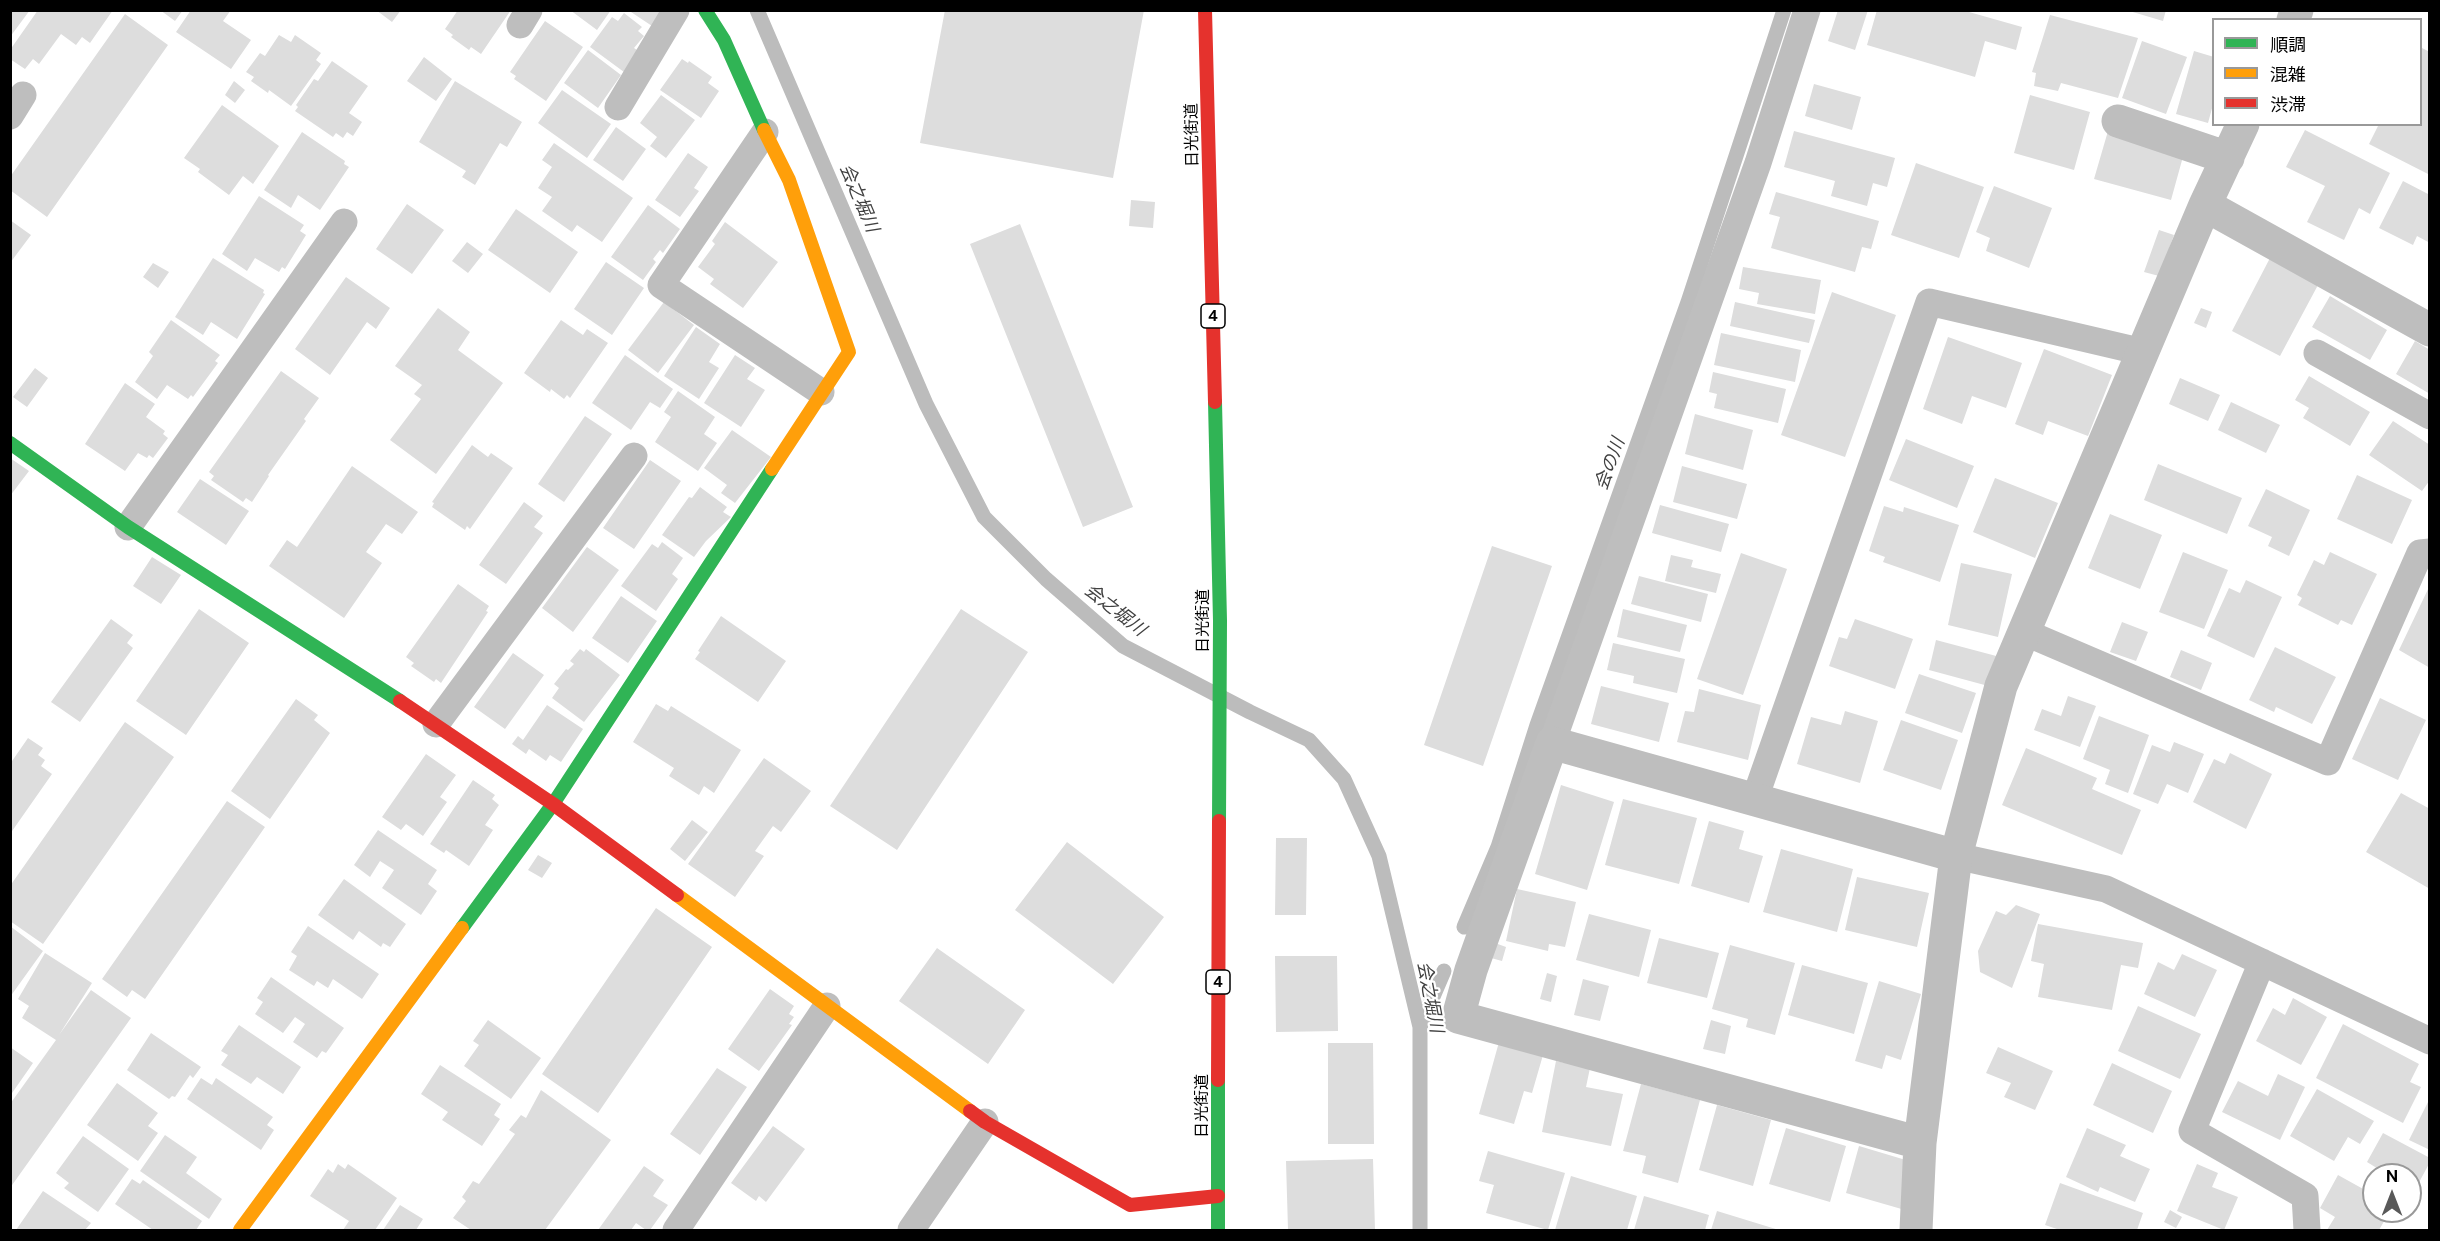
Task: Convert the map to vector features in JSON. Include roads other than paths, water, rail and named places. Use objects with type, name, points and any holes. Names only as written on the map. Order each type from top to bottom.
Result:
[{"type":"main road","points":[[240,1230],[553,804],[849,352],[789,180],[724,40],[705,10]]},
{"type":"main road","name":"日光街道","points":[[1205,10],[1220,621],[1218,1230]]},
{"type":"main road","points":[[10,443],[128,527],[436,724],[553,804],[985,1122],[1130,1205],[1218,1196]]},
{"type":"street","points":[[2118,121],[2228,158]]},
{"type":"street","points":[[1916,1230],[1920,1143],[1956,856],[2001,686],[2205,205],[2242,126]]},
{"type":"street","points":[[2205,205],[2430,330]]},
{"type":"street","points":[[1920,1143],[1458,1017],[1471,969],[1552,743],[1956,856]]},
{"type":"lane","points":[[618,107],[676,10]]},
{"type":"lane","points":[[1552,743],[1758,163],[1807,10]]},
{"type":"lane","points":[[765,132],[661,285],[821,392]]},
{"type":"lane","points":[[128,527],[344,222]]},
{"type":"lane","points":[[1754,801],[1929,302],[2143,352]]},
{"type":"lane","points":[[2317,353],[2430,416]]},
{"type":"lane","points":[[436,724],[634,456]]},
{"type":"lane","points":[[2024,632],[2328,762],[2420,553],[2430,552]]},
{"type":"lane","points":[[1956,856],[2106,889],[2430,1041]]},
{"type":"lane","points":[[2262,962],[2192,1131],[2305,1196],[2307,1230]]},
{"type":"lane","points":[[676,1230],[827,1006]]},
{"type":"lane","points":[[910,1230],[985,1122]]},
{"type":"waterway","name":"会之堀川","points":[[757,10],[926,404],[984,517],[1046,579],[1123,646],[1309,740],[1344,779],[1379,856],[1420,1027],[1420,1230]]},
{"type":"waterway","name":"会の川","points":[[1464,927],[1498,847],[1537,725],[1688,302],[1784,10]]},
{"type":"waterway","points":[[1420,1027],[1444,971]]}]
